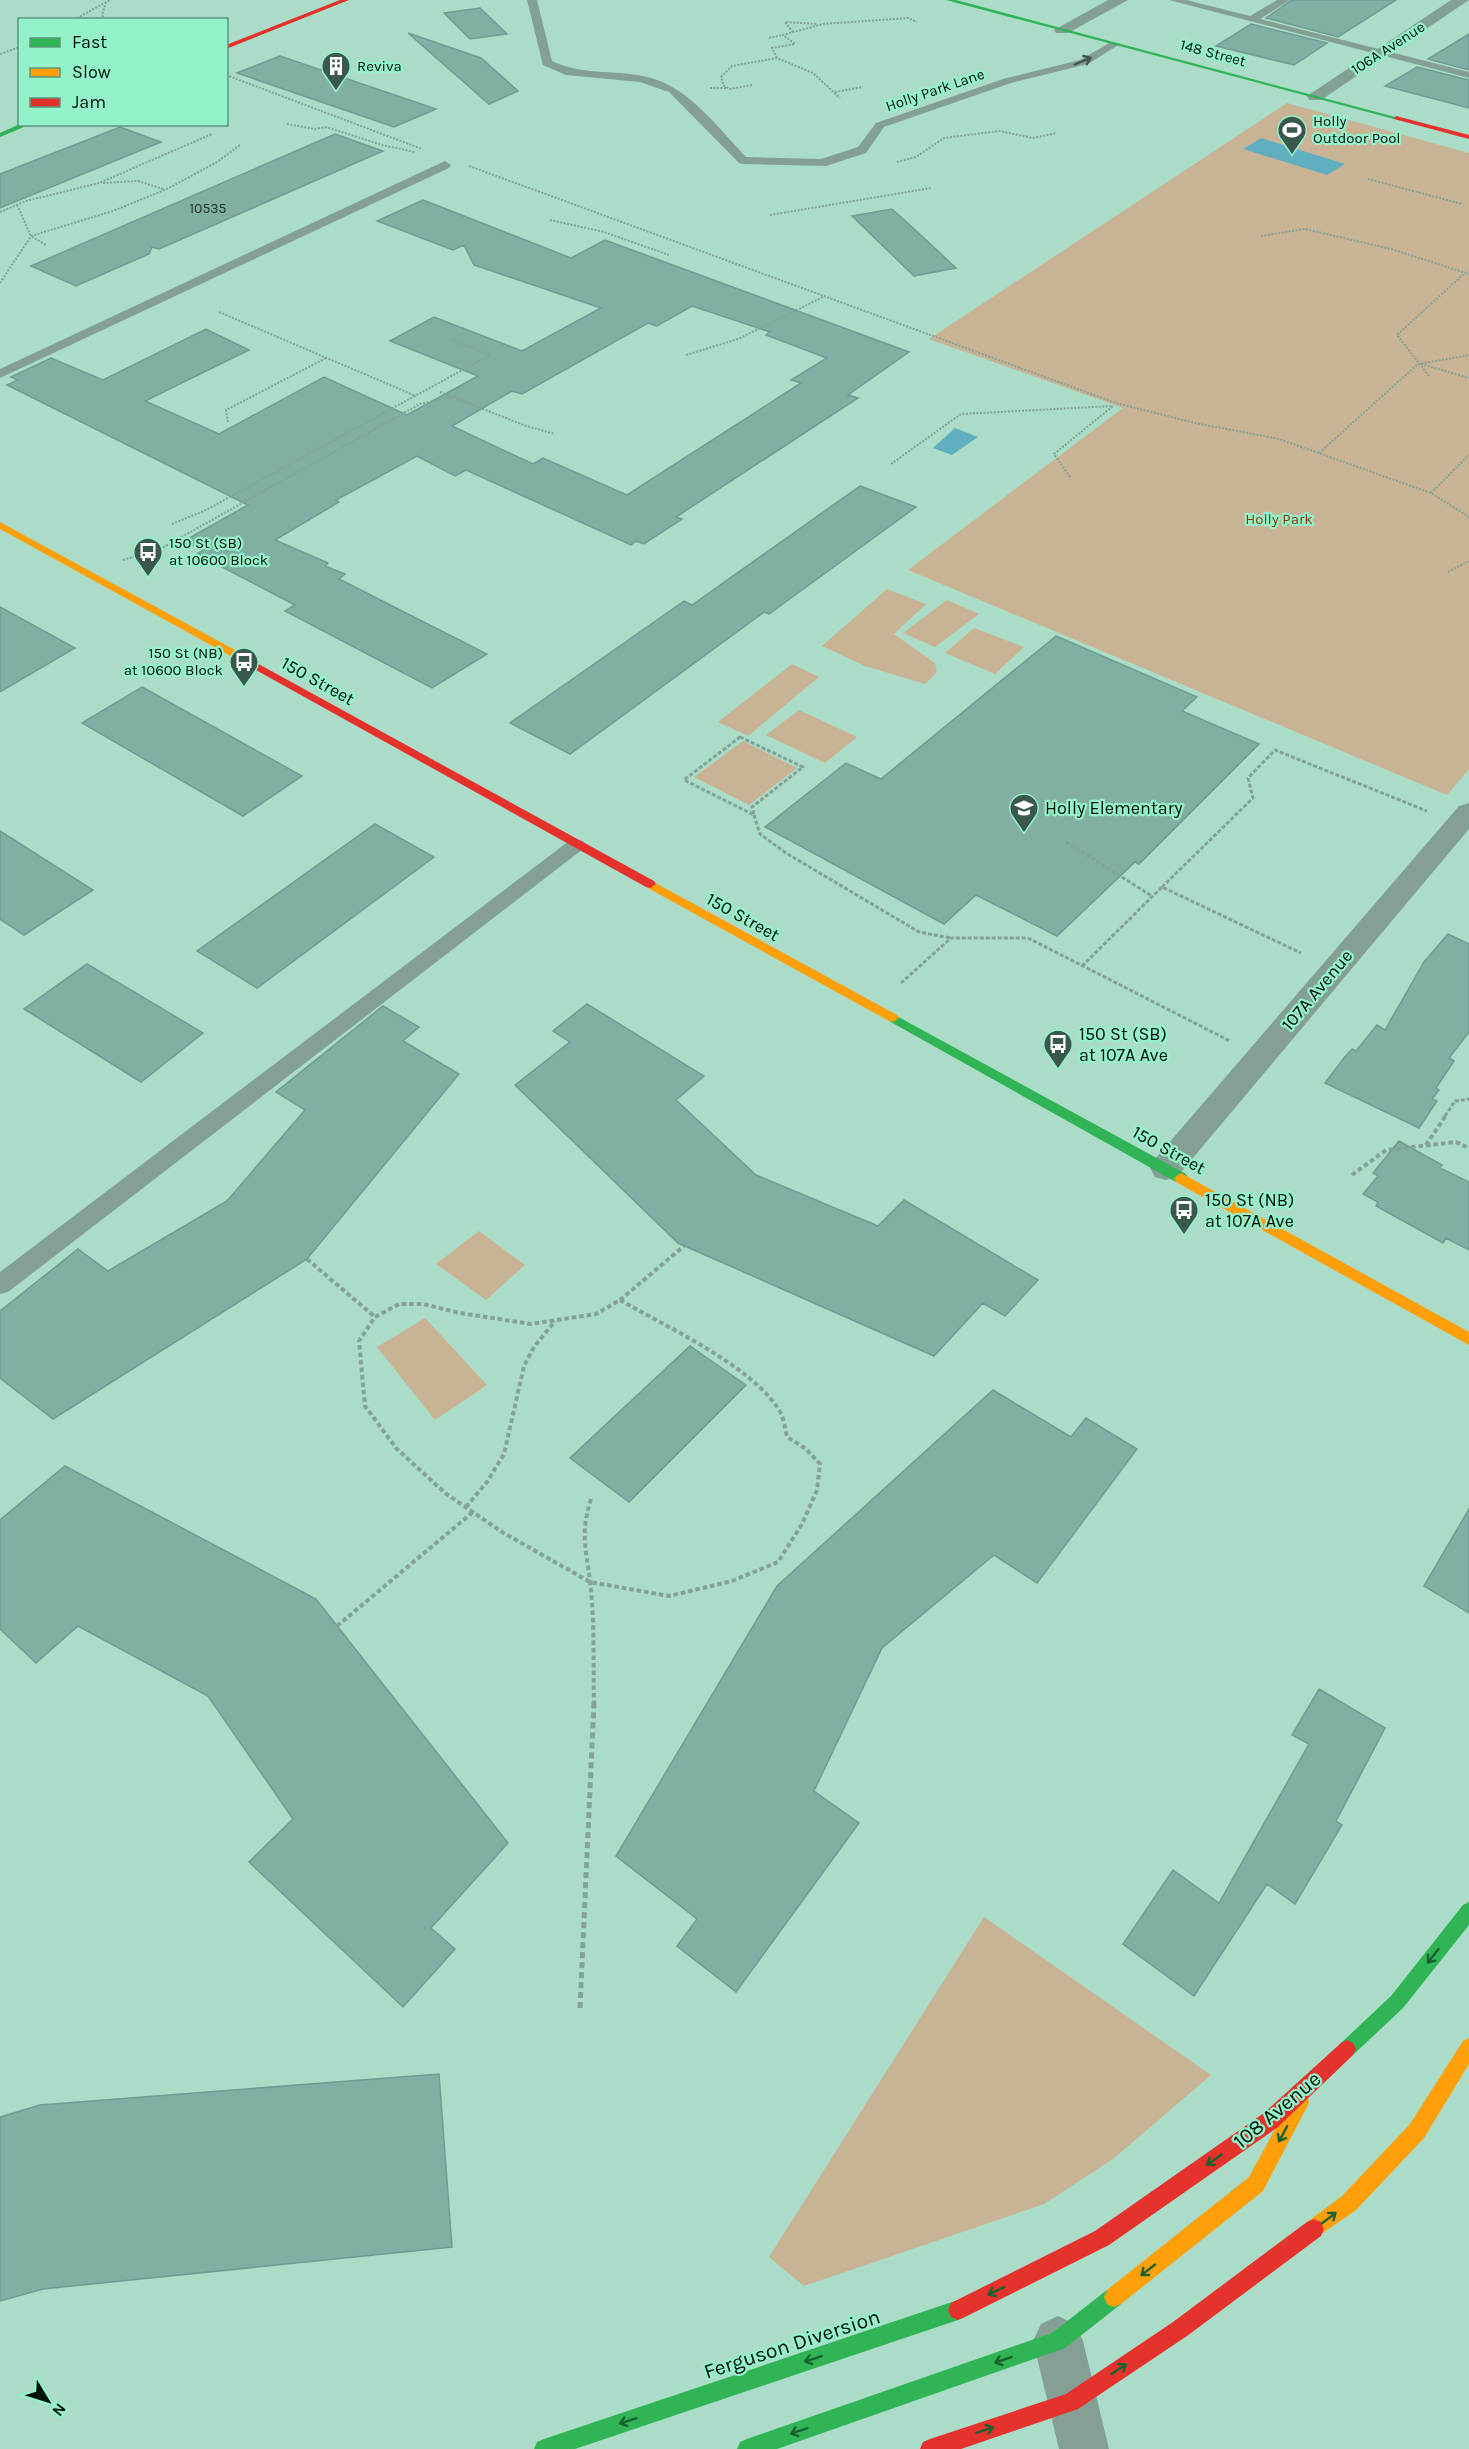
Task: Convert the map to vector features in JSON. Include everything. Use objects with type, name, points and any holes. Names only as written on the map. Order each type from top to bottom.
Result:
[{"type":"main road","points":[[228,46],[346,0]]},
{"type":"main road","name":"148 Street","points":[[949,0],[1469,137]]},
{"type":"main road","points":[[0,135],[23,126]]},
{"type":"main road","name":"150 Street","points":[[0,525],[576,845],[1166,1168],[1469,1340]]},
{"type":"main road","name":"108 Avenue","points":[[1048,2266],[1102,2238],[1271,2120],[1397,2002],[1469,1911]]},
{"type":"main road","points":[[930,2449],[1071,2402],[1180,2329],[1349,2203],[1417,2131],[1469,2048]]},
{"type":"main road","points":[[747,2449],[1058,2341],[1256,2184],[1311,2083]]},
{"type":"main road","name":"Ferguson Diversion","points":[[544,2449],[954,2312],[1048,2266]]},
{"type":"street","points":[[1062,30],[1120,0]]},
{"type":"street","name":"106A Avenue","points":[[1315,96],[1461,0]]},
{"type":"street","name":"107A Avenue","points":[[1166,1168],[1469,812]]},
{"type":"street","points":[[1058,2341],[1084,2449]]},
{"type":"lane","name":"Holly Park Lane","points":[[532,0],[547,63],[566,72],[642,79],[673,90],[743,160],[822,163],[853,155],[862,150],[880,125],[1007,81],[1084,62],[1115,44]]},
{"type":"lane","points":[[1174,0],[1469,75]]},
{"type":"lane","points":[[1251,20],[1285,0]]},
{"type":"lane","points":[[1049,71],[1056,63],[1097,39]]},
{"type":"lane","points":[[0,374],[445,165]]},
{"type":"lane","points":[[0,1285],[576,845]]},
{"type":"path","points":[[78,18],[111,0]]},
{"type":"path","points":[[104,18],[102,15],[106,2]]},
{"type":"path","points":[[793,32],[785,22],[822,24],[908,18],[917,22]]},
{"type":"path","points":[[769,38],[822,24]]},
{"type":"path","points":[[777,58],[772,48],[795,44],[783,35]]},
{"type":"path","points":[[0,54],[18,48]]},
{"type":"path","points":[[752,85],[730,89],[724,86],[721,77],[732,66],[777,58],[813,73],[840,98]]},
{"type":"path","points":[[228,76],[422,148],[413,152],[326,127],[315,129],[287,124]]},
{"type":"path","points":[[834,92],[863,87]]},
{"type":"path","points":[[897,162],[915,157],[944,138],[999,131],[1033,138],[1057,133]]},
{"type":"path","points":[[0,212],[17,205],[99,183],[212,135]]},
{"type":"path","points":[[0,283],[31,237],[75,224],[164,189],[226,156],[240,145]]},
{"type":"path","points":[[464,164],[1115,405],[1271,437],[1431,494],[1469,517]]},
{"type":"path","points":[[1368,179],[1462,204]]},
{"type":"path","points":[[99,183],[138,181],[164,189]]},
{"type":"path","points":[[770,215],[932,188]]},
{"type":"path","points":[[17,205],[31,237],[46,245]]},
{"type":"path","points":[[550,220],[604,232],[669,255]]},
{"type":"path","points":[[1261,236],[1305,229],[1391,249],[1467,273]]},
{"type":"path","points":[[1429,376],[1397,335],[1467,273]]},
{"type":"path","points":[[686,355],[738,339],[825,296]]},
{"type":"path","points":[[219,312],[416,396]]},
{"type":"path","points":[[172,524],[206,510],[490,355],[452,340]]},
{"type":"path","points":[[1319,453],[1418,364],[1469,355]]},
{"type":"path","points":[[228,422],[226,410],[326,357]]},
{"type":"path","points":[[1418,364],[1469,378]]},
{"type":"path","points":[[440,392],[456,396],[539,431],[555,434]]},
{"type":"path","points":[[123,560],[160,549],[420,404],[456,396]]},
{"type":"path","points":[[891,464],[961,414],[1115,405]]},
{"type":"path","points":[[1070,477],[1054,454],[1115,405]]},
{"type":"path","points":[[1431,494],[1469,455]]},
{"type":"path","points":[[1448,572],[1469,561]]},
{"type":"path","points":[[754,815],[684,780],[740,737],[803,767],[752,807],[760,834],[786,853],[919,932],[951,938],[1028,938],[1237,1045]]},
{"type":"path","points":[[1082,966],[1253,798],[1248,777],[1275,750],[1427,811]]},
{"type":"path","points":[[1065,842],[1152,896]]},
{"type":"path","points":[[1162,886],[1301,952]]},
{"type":"path","points":[[901,983],[951,938]]},
{"type":"path","points":[[1129,990],[1134,984]]},
{"type":"path","points":[[1425,1145],[1455,1101],[1469,1099]]},
{"type":"path","points":[[1352,1175],[1386,1150],[1456,1142],[1469,1148]]},
{"type":"path","points":[[620,1300],[695,1344],[761,1388],[780,1411],[787,1437],[806,1449],[820,1464],[813,1499],[802,1524],[778,1562],[732,1581],[669,1596],[590,1582],[502,1532],[445,1492],[396,1448],[365,1406],[359,1341],[375,1317],[399,1304],[423,1304],[498,1321],[531,1324],[596,1314],[620,1300],[684,1246]]},
{"type":"path","points":[[307,1258],[375,1317]]},
{"type":"path","points":[[465,1507],[480,1493],[498,1466],[510,1436],[524,1364],[535,1345],[556,1320]]},
{"type":"path","points":[[580,2008],[594,1707],[590,1582],[583,1548],[584,1521],[591,1499]]},
{"type":"path","points":[[337,1626],[473,1512]]},
{"type":"green space","name":"Holly Park","points":[[1287,103],[1469,153],[1469,769],[1447,795],[908,570],[1123,408],[929,339]]},
{"type":"green space","points":[[887,589],[926,604],[894,634],[935,663],[937,672],[925,684],[865,666],[822,646]]},
{"type":"green space","points":[[947,600],[979,614],[935,647],[903,633]]},
{"type":"green space","points":[[974,628],[1024,647],[995,674],[945,653]]},
{"type":"green space","points":[[792,664],[819,677],[748,736],[718,722]]},
{"type":"green space","points":[[799,710],[857,737],[825,763],[766,735]]},
{"type":"green space","points":[[743,741],[797,768],[749,805],[694,777]]},
{"type":"green space","points":[[479,1231],[525,1265],[486,1300],[436,1264]]},
{"type":"green space","points":[[425,1318],[487,1385],[435,1420],[377,1347]]},
{"type":"green space","points":[[984,1917],[1211,2075],[1113,2159],[1044,2204],[804,2286],[769,2257]]},
{"type":"water","points":[[1261,138],[1345,164],[1327,175],[1243,149]]},
{"type":"water","points":[[955,428],[978,437],[952,455],[933,448]]},
{"type":"building","points":[[1292,0],[1396,0],[1338,37],[1266,18]]},
{"type":"building","points":[[480,8],[507,34],[470,39],[444,13]]},
{"type":"building","points":[[1251,24],[1327,43],[1294,65],[1216,46]]},
{"type":"building","points":[[408,33],[481,58],[518,91],[489,104]]},
{"type":"building","points":[[1469,34],[1469,70],[1428,59]]},
{"type":"building","name":"Reviva","points":[[280,56],[436,109],[394,127],[237,73]]},
{"type":"building","points":[[1417,67],[1469,80],[1469,108],[1385,86]]},
{"type":"building","points":[[120,127],[161,142],[0,208],[0,174]]},
{"type":"building","points":[[335,134],[383,151],[159,249],[152,247],[149,254],[76,286],[31,266]]},
{"type":"building","points":[[423,200],[571,258],[605,240],[909,352],[848,395],[858,398],[676,517],[682,519],[644,544],[636,541],[631,545],[466,470],[455,476],[417,456],[336,500],[339,502],[275,540],[328,563],[325,566],[345,574],[339,579],[487,654],[432,688],[285,611],[295,605],[197,554],[203,550],[184,541],[248,505],[7,385],[18,380],[11,377],[51,358],[103,380],[206,329],[249,350],[145,401],[219,434],[324,377],[407,415],[478,376],[390,341],[434,317],[522,351],[601,308],[474,265],[464,245],[453,250],[377,221]],"holes":[[[692,306],[770,332],[766,335],[827,358],[791,380],[801,383],[627,495],[543,458],[533,464],[452,426],[512,391],[522,394],[648,323],[657,326]]]},
{"type":"building","points":[[892,209],[956,268],[914,276],[852,216]]},
{"type":"building","points":[[860,486],[916,507],[769,614],[764,612],[570,754],[510,723],[684,601],[692,605]]},
{"type":"building","points":[[0,607],[75,648],[0,692]]},
{"type":"building","points":[[1056,636],[1197,697],[1182,711],[1259,744],[1139,864],[1135,862],[1057,936],[976,895],[944,924],[765,827],[846,763],[881,779]]},
{"type":"building","points":[[142,687],[302,776],[243,816],[82,723]]},
{"type":"building","points":[[375,824],[434,857],[257,988],[197,951]]},
{"type":"building","points":[[0,831],[93,890],[24,935],[0,919]]},
{"type":"building","points":[[1448,934],[1469,944],[1469,1032],[1449,1058],[1454,1061],[1436,1088],[1439,1090],[1432,1099],[1437,1101],[1419,1128],[1325,1083],[1352,1049],[1356,1051],[1377,1025],[1385,1030],[1424,962]]},
{"type":"building","points":[[87,964],[203,1033],[141,1082],[24,1009]]},
{"type":"building","points":[[587,1004],[704,1076],[676,1100],[756,1175],[878,1226],[904,1200],[1038,1280],[1005,1316],[983,1303],[934,1356],[678,1243],[515,1085],[570,1042],[553,1031]]},
{"type":"building","points":[[383,1006],[419,1027],[403,1041],[459,1074],[307,1259],[53,1419],[0,1378],[0,1311],[78,1249],[108,1271],[227,1201],[305,1110],[276,1092]]},
{"type":"building","points":[[1399,1141],[1442,1165],[1440,1168],[1469,1182],[1469,1250],[1446,1238],[1443,1243],[1376,1206],[1378,1202],[1363,1194],[1378,1176],[1373,1173]]},
{"type":"building","points":[[690,1346],[746,1385],[629,1502],[570,1458]]},
{"type":"building","points":[[993,1390],[1071,1437],[1086,1418],[1137,1449],[1037,1583],[994,1555],[882,1648],[814,1791],[859,1823],[736,1992],[677,1946],[697,1919],[616,1856],[777,1586]]},
{"type":"building","points":[[65,1466],[316,1599],[508,1843],[431,1928],[455,1949],[403,2007],[249,1862],[293,1819],[208,1696],[78,1626],[36,1663],[0,1629],[0,1520]]},
{"type":"building","points":[[1469,1509],[1469,1613],[1424,1586]]},
{"type":"building","points":[[1319,1689],[1385,1728],[1336,1821],[1342,1825],[1295,1904],[1267,1884],[1194,1996],[1123,1944],[1173,1870],[1219,1903],[1309,1744],[1292,1735]]},
{"type":"building","points":[[439,2074],[452,2247],[43,2289],[0,2301],[0,2117],[40,2105]]},
{"type":"traffic: fast","points":[[949,0],[1396,118]]},
{"type":"traffic: fast","points":[[0,135],[23,126]]},
{"type":"traffic: fast","points":[[893,1018],[1181,1178]]},
{"type":"traffic: fast","points":[[1347,2049],[1397,2002],[1469,1911]]},
{"type":"traffic: fast","points":[[747,2449],[1058,2341],[1114,2297]]},
{"type":"traffic: fast","points":[[544,2449],[958,2310]]},
{"type":"traffic: slow","points":[[0,525],[242,658]]},
{"type":"traffic: slow","points":[[650,884],[893,1018]]},
{"type":"traffic: slow","points":[[1181,1178],[1469,1339]]},
{"type":"traffic: slow","points":[[1314,2229],[1349,2203],[1417,2131],[1469,2047]]},
{"type":"traffic: slow","points":[[1114,2297],[1256,2184],[1300,2103]]},
{"type":"traffic: jam","points":[[228,46],[346,0]]},
{"type":"traffic: jam","points":[[1396,118],[1469,137]]},
{"type":"traffic: jam","points":[[242,658],[650,884]]},
{"type":"traffic: jam","points":[[958,2310],[1102,2238],[1271,2120],[1347,2049]]},
{"type":"traffic: jam","points":[[930,2449],[1071,2402],[1180,2329],[1314,2229]]},
{"type":"place","name":"Reviva","points":[[336,92]]},
{"type":"place","name":"Holly Outdoor Pool","points":[[1292,156]]},
{"type":"place","name":"150 St (SB) at 10600 Block","points":[[148,578]]},
{"type":"place","name":"150 St (NB) at 10600 Block","points":[[244,688]]},
{"type":"place","name":"Holly Elementary","points":[[1024,834]]},
{"type":"place","name":"150 St (SB) at 107A Ave","points":[[1058,1070]]},
{"type":"place","name":"150 St (NB) at 107A Ave","points":[[1184,1236]]}]
